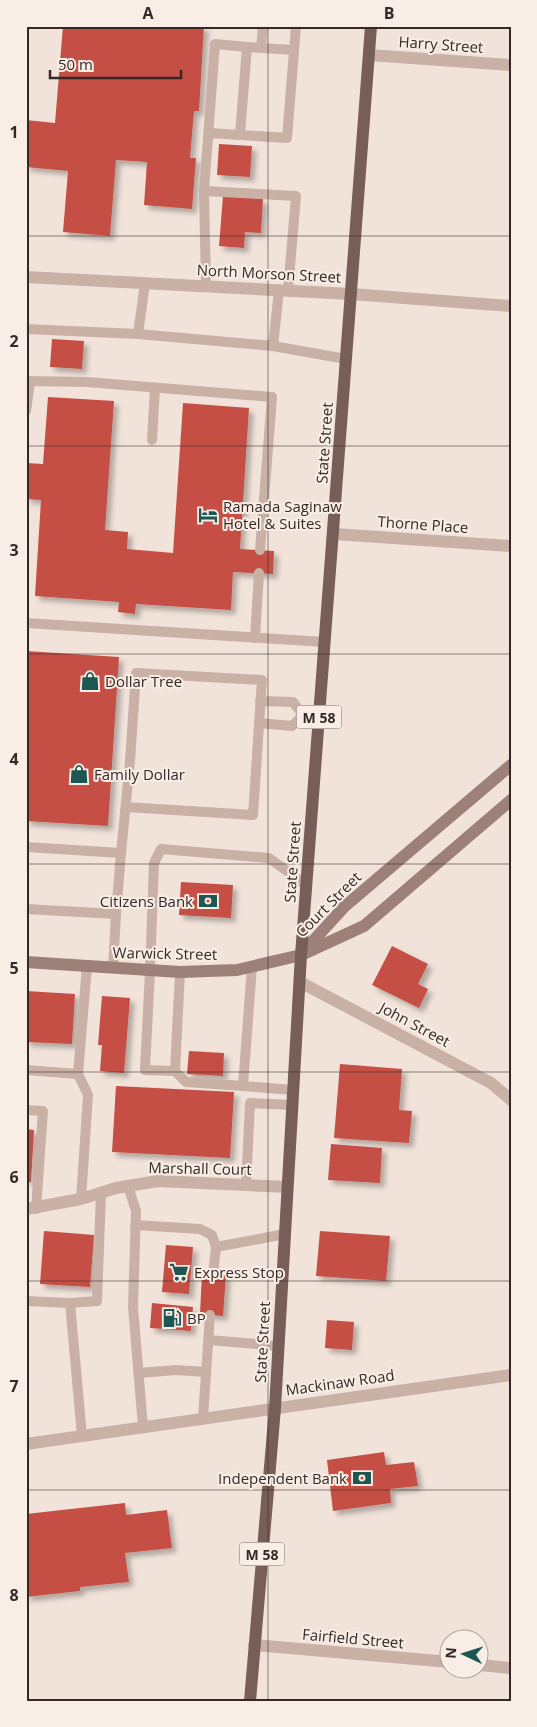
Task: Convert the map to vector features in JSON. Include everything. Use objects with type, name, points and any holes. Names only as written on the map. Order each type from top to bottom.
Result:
[{"type":"main road","name":"State Street","points":[[250,1701],[275,1408],[301,955],[371,26]]},
{"type":"main road","name":"Court Street","points":[[301,955],[344,907],[511,765]]},
{"type":"main road","name":"Court Street","points":[[301,955],[364,926],[511,800]]},
{"type":"main road","name":"Warwick Street","points":[[26,962],[180,972],[237,970],[301,955]]},
{"type":"street","name":"Harry Street","points":[[369,55],[511,65]]},
{"type":"street","name":"North Morson Street","points":[[26,277],[351,294],[511,306]]},
{"type":"street","name":"Thorne Place","points":[[334,534],[511,546]]},
{"type":"street","name":"John Street","points":[[300,982],[491,1083],[511,1100]]},
{"type":"street","name":"Marshall Court","points":[[31,1209],[81,1199],[128,1186],[158,1181],[287,1187]]},
{"type":"street","name":"Mackinaw Road","points":[[26,1444],[511,1375]]},
{"type":"street","name":"Fairfield Street","points":[[254,1645],[440,1661]]},
{"type":"street","points":[[490,1666],[511,1668]]},
{"type":"lane","points":[[261,48],[262,26]]},
{"type":"lane","points":[[209,133],[287,138],[296,26]]},
{"type":"lane","points":[[206,286],[204,191],[215,44],[294,50]]},
{"type":"lane","points":[[240,134],[247,47]]},
{"type":"lane","points":[[204,191],[296,196],[284,290],[273,346]]},
{"type":"lane","points":[[138,334],[145,283]]},
{"type":"lane","points":[[26,328],[138,334],[273,346],[346,359]]},
{"type":"lane","points":[[26,411],[28,382],[88,382],[272,397],[260,550]]},
{"type":"lane","points":[[152,440],[155,388]]},
{"type":"lane","points":[[255,638],[259,573]]},
{"type":"lane","points":[[26,623],[325,642]]},
{"type":"lane","points":[[113,968],[136,672],[262,680],[253,815],[126,807]]},
{"type":"lane","points":[[260,701],[292,702],[303,715],[319,716]]},
{"type":"lane","points":[[259,723],[292,726],[303,715]]},
{"type":"lane","points":[[26,847],[121,853]]},
{"type":"lane","points":[[294,1090],[186,1082],[175,1071],[145,1070],[154,863],[161,849],[269,858],[306,885]]},
{"type":"lane","points":[[26,909],[116,914]]},
{"type":"lane","points":[[81,1199],[88,1095],[78,1074],[87,966]]},
{"type":"lane","points":[[243,1086],[252,966]]},
{"type":"lane","points":[[175,1071],[180,972]]},
{"type":"lane","points":[[26,1070],[78,1074]]},
{"type":"lane","points":[[246,1185],[250,1103],[292,1105]]},
{"type":"lane","points":[[26,1110],[43,1111],[31,1209]]},
{"type":"lane","points":[[128,1186],[136,1211],[133,1307],[143,1427]]},
{"type":"lane","points":[[26,1301],[70,1303],[97,1301],[101,1193]]},
{"type":"lane","points":[[135,1225],[200,1229],[212,1235],[216,1247],[213,1274]]},
{"type":"lane","points":[[216,1247],[284,1234]]},
{"type":"lane","points":[[70,1303],[82,1436]]},
{"type":"lane","points":[[203,1418],[210,1315]]},
{"type":"lane","points":[[209,1340],[278,1346]]},
{"type":"lane","points":[[139,1373],[176,1370],[206,1372]]},
{"type":"building","points":[[63,26],[204,26],[199,111],[194,111],[190,158],[196,158],[192,209],[144,205],[147,162],[116,160],[110,236],[63,232],[68,171],[26,167],[26,120],[55,123]]},
{"type":"building","points":[[219,144],[252,146],[250,177],[217,175]]},
{"type":"building","points":[[223,196],[263,199],[261,233],[245,232],[244,248],[219,246]]},
{"type":"building","points":[[52,339],[84,341],[82,369],[50,367]]},
{"type":"building","name":"Ramada Saginaw Hotel & Suites","points":[[48,397],[114,401],[105,530],[128,532],[127,549],[173,553],[183,403],[249,408],[240,549],[274,551],[273,574],[233,572],[231,610],[136,604],[135,614],[118,612],[119,602],[35,596],[41,500],[26,499],[26,463],[43,464]]},
{"type":"building","points":[[26,651],[119,657],[108,826],[26,821]]},
{"type":"building","points":[[181,882],[233,885],[231,918],[179,915]]},
{"type":"building","points":[[392,946],[428,964],[418,984],[428,989],[419,1008],[372,985]]},
{"type":"building","points":[[26,991],[75,994],[72,1044],[26,1042]]},
{"type":"building","points":[[102,996],[130,998],[124,1073],[100,1071],[102,1045],[98,1045]]},
{"type":"building","points":[[189,1051],[224,1053],[223,1076],[187,1074]]},
{"type":"building","points":[[340,1064],[402,1069],[399,1110],[412,1111],[409,1143],[334,1138]]},
{"type":"building","points":[[116,1086],[234,1092],[230,1158],[112,1152]]},
{"type":"building","points":[[26,1129],[34,1130],[31,1182],[26,1182]]},
{"type":"building","points":[[331,1144],[382,1148],[380,1183],[328,1180]]},
{"type":"building","points":[[44,1231],[94,1235],[90,1287],[40,1284]]},
{"type":"building","points":[[320,1231],[390,1236],[386,1281],[316,1276]]},
{"type":"building","points":[[166,1245],[193,1247],[189,1294],[162,1292]]},
{"type":"building","points":[[202,1273],[226,1275],[223,1316],[200,1314]]},
{"type":"building","points":[[152,1303],[193,1307],[191,1331],[150,1328]]},
{"type":"building","points":[[327,1320],[354,1322],[352,1350],[325,1348]]},
{"type":"building","points":[[384,1452],[386,1465],[414,1462],[418,1486],[390,1489],[391,1503],[333,1511],[327,1460]]},
{"type":"building","points":[[125,1503],[126,1515],[167,1510],[172,1548],[125,1553],[129,1582],[80,1587],[80,1591],[26,1597],[26,1514]]},
{"type":"place","name":"Ramada Saginaw Hotel & Suites","points":[[208,515]]},
{"type":"place","name":"Dollar Tree","points":[[90,681]]},
{"type":"place","name":"Family Dollar","points":[[79,774]]},
{"type":"place","name":"Citizens Bank","points":[[208,901]]},
{"type":"place","name":"Express Stop","points":[[179,1272]]},
{"type":"place","name":"BP","points":[[172,1318]]},
{"type":"place","name":"Independent Bank","points":[[362,1478]]}]
